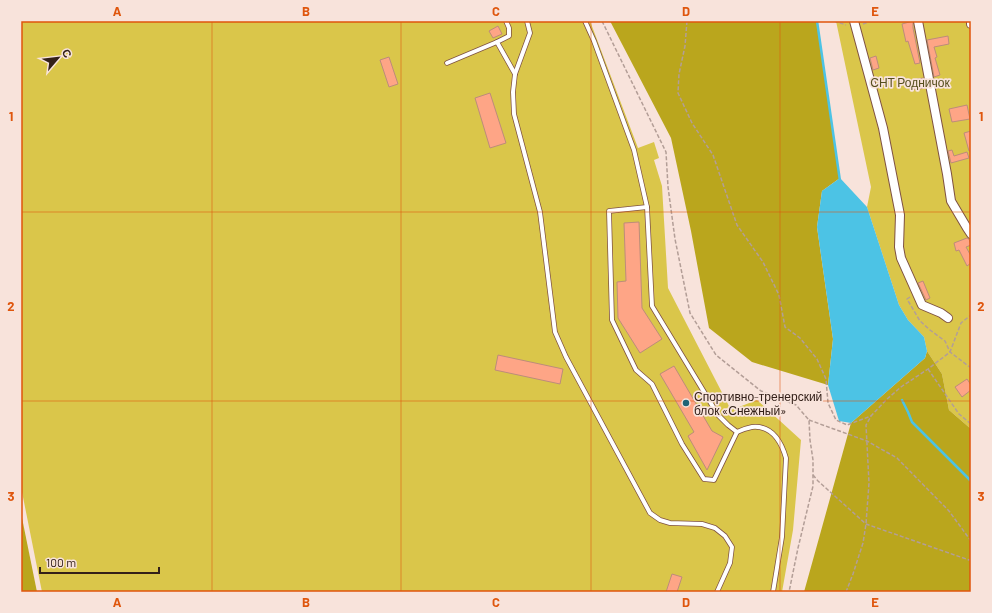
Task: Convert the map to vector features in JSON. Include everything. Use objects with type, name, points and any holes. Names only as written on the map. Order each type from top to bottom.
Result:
[{"type":"street","points":[[918,21],[951,201],[971,234]]},
{"type":"street","points":[[854,24],[883,128],[900,216],[899,247],[901,258],[922,305],[941,313],[948,318]]},
{"type":"lane","points":[[447,63],[509,36],[509,28],[506,21]]},
{"type":"lane","points":[[527,21],[530,33],[515,74],[513,92],[514,114],[540,212],[555,332],[566,357],[650,513],[660,520],[670,523],[702,524],[715,528],[725,536],[732,547],[730,563],[717,592]]},
{"type":"lane","points":[[585,21],[594,41],[634,150],[647,207],[652,306],[718,416],[737,432]]},
{"type":"lane","points":[[497,42],[515,74]]},
{"type":"lane","points":[[647,207],[609,211],[612,320],[636,370],[652,384],[682,444],[704,479],[714,480],[737,432],[752,427],[761,428],[772,433],[778,439],[786,458],[782,537],[773,592]]},
{"type":"path","points":[[602,21],[666,152],[668,187],[675,239],[690,313],[716,355],[761,391],[796,405],[809,420],[867,441],[897,458],[950,511],[971,541]]},
{"type":"path","points":[[687,21],[678,93],[692,124],[713,155],[737,225],[763,262],[779,295],[786,327],[800,338],[817,359],[826,379],[828,403],[836,420],[847,425],[871,416]]},
{"type":"path","points":[[834,21],[854,24]]},
{"type":"path","points":[[907,299],[920,321],[945,341],[950,352],[971,368]]},
{"type":"path","points":[[846,592],[863,543],[866,524],[869,483],[866,426],[871,416],[887,399],[901,387],[950,352],[961,324],[971,315]]},
{"type":"path","points":[[928,369],[959,414],[971,424]]},
{"type":"path","points":[[789,592],[813,486],[813,460],[809,420]]},
{"type":"path","points":[[813,475],[866,524],[969,560],[971,559]]},
{"type":"green space","points":[[21,21],[590,21],[638,148],[654,142],[659,158],[654,160],[662,186],[668,288],[731,410],[757,400],[801,440],[793,530],[782,592],[42,592],[21,487]]},
{"type":"green space","name":"СНТ Родничок","points":[[836,21],[971,21],[971,429],[949,410],[942,374],[927,351],[924,337],[908,320],[899,305],[867,207],[871,187]]},
{"type":"shaded area","points":[[610,21],[817,21],[840,178],[822,191],[817,227],[833,339],[828,385],[752,362],[709,328],[691,231],[671,138]]},
{"type":"shaded area","points":[[927,351],[942,374],[949,410],[971,429],[971,592],[804,592],[851,423],[925,358]]},
{"type":"shaded area","points":[[21,513],[37,592],[21,592]]},
{"type":"water","points":[[840,178],[867,207],[899,305],[908,320],[924,337],[927,351],[925,358],[851,423],[839,421],[828,385],[833,339],[817,227],[822,191]]},
{"type":"building","points":[[913,21],[920,63],[915,64],[908,41],[906,42],[902,24]]},
{"type":"building","points":[[498,26],[502,34],[493,38],[489,31]]},
{"type":"building","points":[[948,36],[949,44],[934,47],[937,57],[935,58],[940,75],[934,77],[927,40]]},
{"type":"building","points":[[876,56],[879,68],[873,70],[870,58]]},
{"type":"building","points":[[389,57],[398,84],[389,87],[380,60]]},
{"type":"building","points":[[923,78],[925,88],[915,90],[912,80]]},
{"type":"building","points":[[490,93],[506,143],[490,148],[475,98]]},
{"type":"building","points":[[967,105],[970,119],[952,122],[949,109]]},
{"type":"building","points":[[971,131],[971,151],[969,151],[964,133]]},
{"type":"building","points":[[952,150],[954,156],[967,152],[969,158],[951,163],[948,151]]},
{"type":"building","points":[[639,222],[642,308],[662,339],[640,353],[618,318],[617,282],[626,281],[624,223]]},
{"type":"building","points":[[967,238],[969,239],[971,245],[966,247],[971,256],[971,263],[967,266],[959,250],[956,251],[954,243]]},
{"type":"building","points":[[923,281],[930,298],[926,300],[918,283]]},
{"type":"building","points":[[498,355],[563,369],[560,384],[495,370]]},
{"type":"building","name":"Спортивно-тренерский блок «Снежный»","points":[[674,366],[712,431],[723,437],[707,470],[688,436],[694,432],[660,374]]},
{"type":"building","points":[[967,379],[971,385],[971,390],[962,397],[955,387]]},
{"type":"building","points":[[672,574],[682,577],[677,592],[666,592]]},
{"type":"waterway","points":[[817,21],[840,181]]},
{"type":"waterway","points":[[902,400],[912,422],[971,481]]},
{"type":"place","name":"Спортивно-тренерский блок «Снежный»","points":[[686,403]]}]
